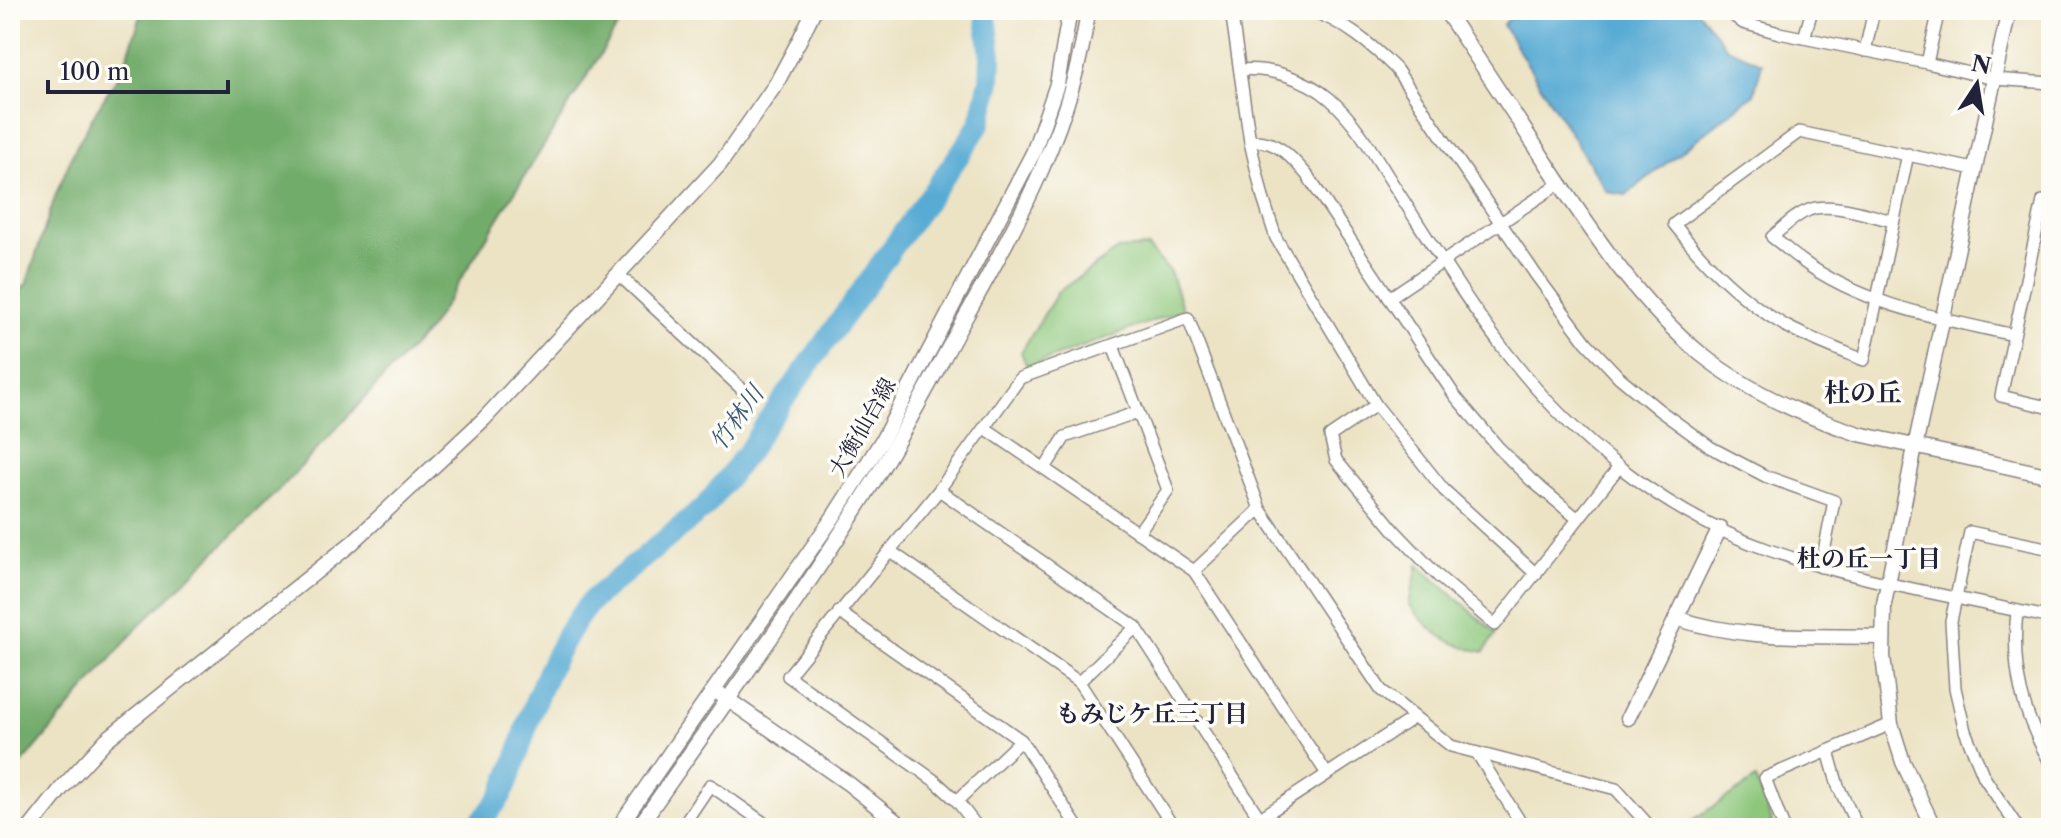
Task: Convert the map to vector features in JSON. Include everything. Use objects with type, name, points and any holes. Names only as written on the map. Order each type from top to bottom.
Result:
[{"type":"street","points":[[30,828],[106,740],[352,543],[484,419],[720,164],[776,84],[814,10]]},
{"type":"street","name":"大衡仙台線","points":[[618,828],[883,439],[1033,153],[1057,84],[1070,10]]},
{"type":"street","name":"大衡仙台線","points":[[638,828],[869,490],[995,264],[1056,138],[1080,55],[1088,10]]},
{"type":"street","points":[[1231,10],[1250,142],[1276,238],[1376,405],[1444,490],[1536,574]]},
{"type":"street","points":[[1309,10],[1351,29],[1376,48],[1396,69],[1536,275],[1586,342],[1619,377],[1710,447],[1765,476],[1834,501],[1821,567]]},
{"type":"street","points":[[1445,10],[1614,261],[1657,313],[1704,356],[1752,388],[1800,413],[1859,434],[2051,476]]},
{"type":"street","points":[[1726,10],[1743,23],[1804,38],[1994,79],[2051,83]]},
{"type":"street","points":[[1804,38],[1812,10]]},
{"type":"street","points":[[1865,51],[1874,10]]},
{"type":"street","points":[[1927,63],[1939,10]]},
{"type":"street","points":[[1934,828],[1903,762],[1891,724],[1883,637],[1887,584],[2009,10]]},
{"type":"street","points":[[1240,70],[1254,69],[1279,74],[1304,83],[1327,97],[1349,118],[1505,351],[1540,393],[1619,467],[1661,496],[1766,549],[1821,567],[2051,618]]},
{"type":"street","points":[[1908,154],[1864,360],[1822,344],[1783,324],[1751,301],[1694,250],[1674,224],[1799,132],[1908,154],[1974,169]]},
{"type":"street","points":[[1250,142],[1261,140],[1274,145],[1289,155],[1307,175],[1455,396],[1498,447],[1531,480],[1578,519]]},
{"type":"street","points":[[1389,298],[1560,183]]},
{"type":"street","points":[[2051,201],[2043,201],[2001,396],[2051,408]]},
{"type":"street","points":[[1893,221],[1851,211],[1813,208],[1797,216],[1772,237],[1801,261],[1835,281],[1877,299],[1942,320],[2014,335]]},
{"type":"street","points":[[618,274],[745,392]]},
{"type":"street","points":[[978,828],[957,801],[935,781],[788,676],[939,490],[1020,378],[1188,318],[1260,509],[1381,690],[1451,746],[1616,789],[1650,828]]},
{"type":"street","points":[[1113,346],[1168,490],[1138,533]]},
{"type":"street","points":[[1376,405],[1330,436],[1336,460],[1429,567],[1495,625],[1619,467]]},
{"type":"street","points":[[1045,468],[1065,437],[1138,412]]},
{"type":"street","points":[[985,428],[1194,571],[1327,774]]},
{"type":"street","points":[[939,490],[1136,627],[1263,823]]},
{"type":"street","points":[[1194,571],[1260,509]]},
{"type":"street","points":[[1628,718],[1720,528]]},
{"type":"street","points":[[2018,828],[1984,777],[1965,731],[1955,688],[1951,621],[1970,532],[2051,549]]},
{"type":"street","points":[[890,551],[1079,682],[1174,828]]},
{"type":"street","points":[[2017,611],[2014,640],[2017,676],[2035,735],[2051,764]]},
{"type":"street","points":[[839,612],[1021,740],[1078,828]]},
{"type":"street","points":[[1676,618],[1698,626],[1759,636],[1883,637]]},
{"type":"street","points":[[1079,682],[1136,627]]},
{"type":"street","points":[[714,689],[849,784],[904,828]]},
{"type":"street","points":[[1245,828],[1263,823],[1327,774],[1413,718]]},
{"type":"street","points":[[1784,828],[1765,778],[1891,724]]},
{"type":"street","points":[[957,801],[1021,740]]},
{"type":"street","points":[[1828,751],[1838,786],[1858,828]]},
{"type":"street","points":[[1477,753],[1521,827]]},
{"type":"street","points":[[681,828],[710,785],[770,828]]},
{"type":"street","points":[[1381,828],[1399,825],[1420,828]]},
{"type":"green space","points":[[143,10],[628,10],[431,327],[282,487],[138,627],[10,778],[10,296],[26,285],[56,194],[74,151],[123,69]]},
{"type":"green space","points":[[1148,247],[1170,272],[1183,310],[1027,367],[1021,352],[1058,292],[1119,249]]},
{"type":"green space","points":[[1418,565],[1496,633],[1484,652],[1460,646],[1441,636],[1409,604]]},
{"type":"green space","points":[[1756,779],[1774,828],[1681,828]]},
{"type":"water","points":[[1518,10],[1697,10],[1727,48],[1762,63],[1754,94],[1626,195],[1607,192],[1503,25]]},
{"type":"waterway","name":"竹林川","points":[[475,828],[502,794],[543,683],[564,639],[582,613],[592,600],[705,507],[750,449],[980,123],[990,80],[991,56],[985,10]]},
{"type":"district","name":"杜の丘","points":[[1863,393]]},
{"type":"district","name":"杜の丘一丁目","points":[[1869,559]]},
{"type":"district","name":"もみじケ丘三丁目","points":[[1152,714]]}]
